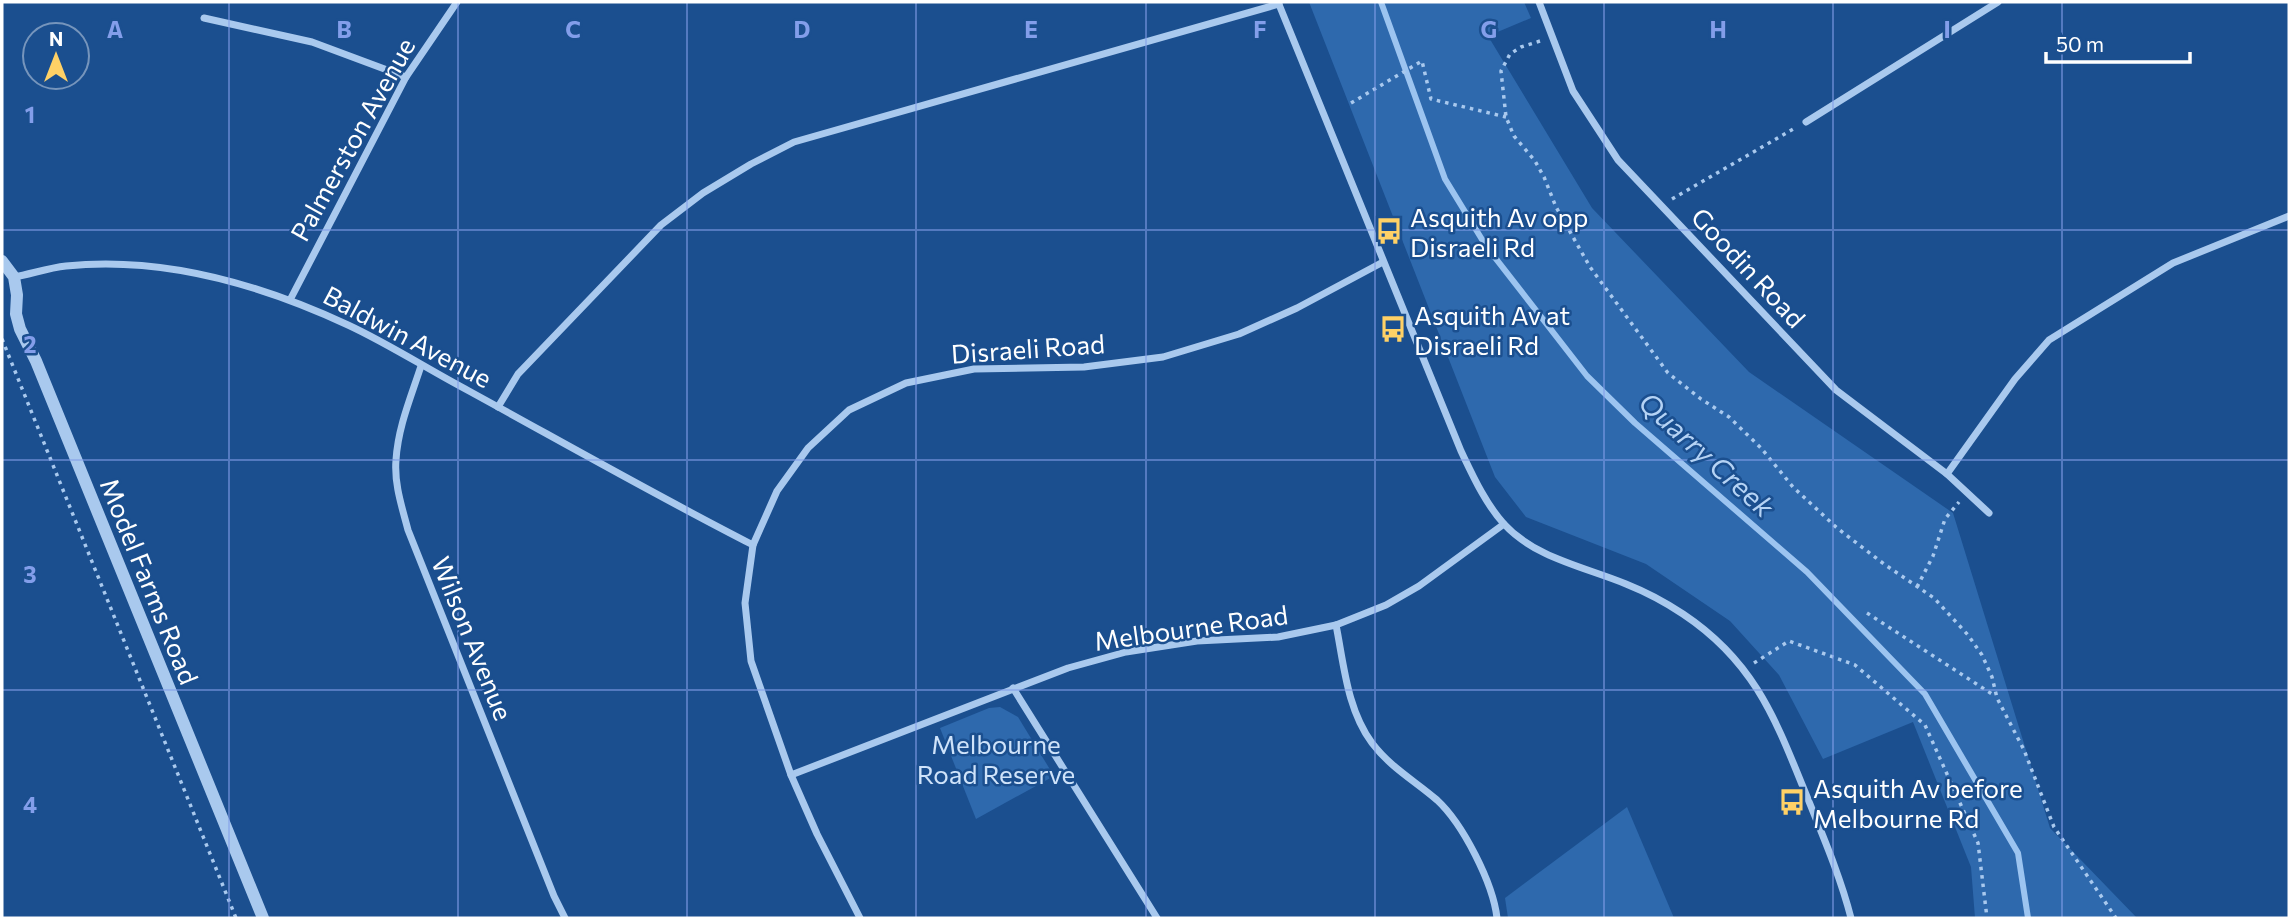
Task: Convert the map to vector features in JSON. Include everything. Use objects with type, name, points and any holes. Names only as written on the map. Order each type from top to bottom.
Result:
[{"type":"street","name":"Palmerston Avenue","points":[[290,300],[406,77],[457,2]]},
{"type":"street","name":"Goodin Road","points":[[1539,2],[1573,91],[1618,160],[1836,390],[1947,474],[1989,513]]},
{"type":"street","points":[[1806,122],[1998,2]]},
{"type":"street","points":[[498,407],[518,374],[661,225],[703,193],[751,164],[794,142],[1278,3],[1461,451],[1488,503],[1504,524],[1518,536],[1545,552],[1648,594],[1712,635],[1733,657],[1755,684],[1774,716],[1834,864],[1851,918]]},
{"type":"street","points":[[204,19],[312,42],[406,77]]},
{"type":"street","points":[[1947,474],[2015,379],[2049,340],[2172,263],[2289,216]]},
{"type":"street","points":[[2,261],[14,277]]},
{"type":"street","name":"Disraeli Road","points":[[860,918],[817,834],[791,775],[751,661],[745,603],[753,545],[777,491],[808,448],[849,410],[905,383],[974,369],[1084,367],[1163,357],[1239,334],[1297,308],[1383,261]]},
{"type":"street","name":"Baldwin Avenue","points":[[14,277],[64,266],[112,264],[158,268],[230,280],[290,300],[350,326],[658,496],[753,545]]},
{"type":"street","name":"Model Farms Road","points":[[14,277],[16,314],[20,329],[36,361],[263,918]]},
{"type":"street","name":"Wilson Avenue","points":[[421,366],[401,425],[397,450],[401,506],[418,555],[565,918]]},
{"type":"street","name":"Melbourne Road","points":[[791,775],[1013,688],[1068,668],[1126,652],[1197,641],[1278,637],[1336,625],[1387,605],[1419,586],[1504,524]]},
{"type":"street","points":[[1336,625],[1349,692],[1357,716],[1372,743],[1393,766],[1437,800],[1457,822],[1490,888],[1497,918]]},
{"type":"street","points":[[1013,688],[1157,918]]},
{"type":"path","points":[[1552,37],[1521,47],[1510,54],[1501,71],[1506,117],[1514,136],[1545,177],[1556,207],[1590,267],[1668,373],[1729,417],[1761,448],[1793,487],[1837,528],[1934,598],[1968,635],[1982,655],[1992,677],[1997,698],[2024,750],[2054,827],[2116,918]]},
{"type":"path","points":[[1351,103],[1422,61],[1431,99],[1506,117]]},
{"type":"path","points":[[1661,206],[1806,122]]},
{"type":"path","points":[[2,339],[236,918]]},
{"type":"path","points":[[1917,587],[1933,555],[1945,519],[1966,492]]},
{"type":"path","points":[[1867,613],[1997,698]]},
{"type":"path","points":[[1762,656],[1789,641],[1855,665],[1925,725],[1978,842],[1987,918]]},
{"type":"green space","points":[[1309,2],[1524,2],[1531,18],[1488,36],[1592,208],[1749,372],[1953,513],[2050,828],[2137,918],[1975,918],[1971,867],[1913,722],[1823,759],[1779,675],[1730,621],[1646,564],[1526,517],[1495,477]]},
{"type":"green space","name":"Melbourne Road Reserve","points":[[1000,707],[1018,717],[1054,776],[976,819],[940,728],[989,708]]},
{"type":"green space","points":[[1627,807],[1674,918],[1508,918],[1505,898]]},
{"type":"waterway","name":"Quarry Creek","points":[[1381,2],[1445,179],[1486,246],[1587,376],[1635,423],[1807,572],[1925,694],[2018,853],[2028,918]]},
{"type":"place","name":"Asquith Av opp Disraeli Rd","points":[[1389,231]]},
{"type":"place","name":"Asquith Av at Disraeli Rd","points":[[1393,329]]},
{"type":"place","name":"Asquith Av before Melbourne Rd","points":[[1792,802]]}]
